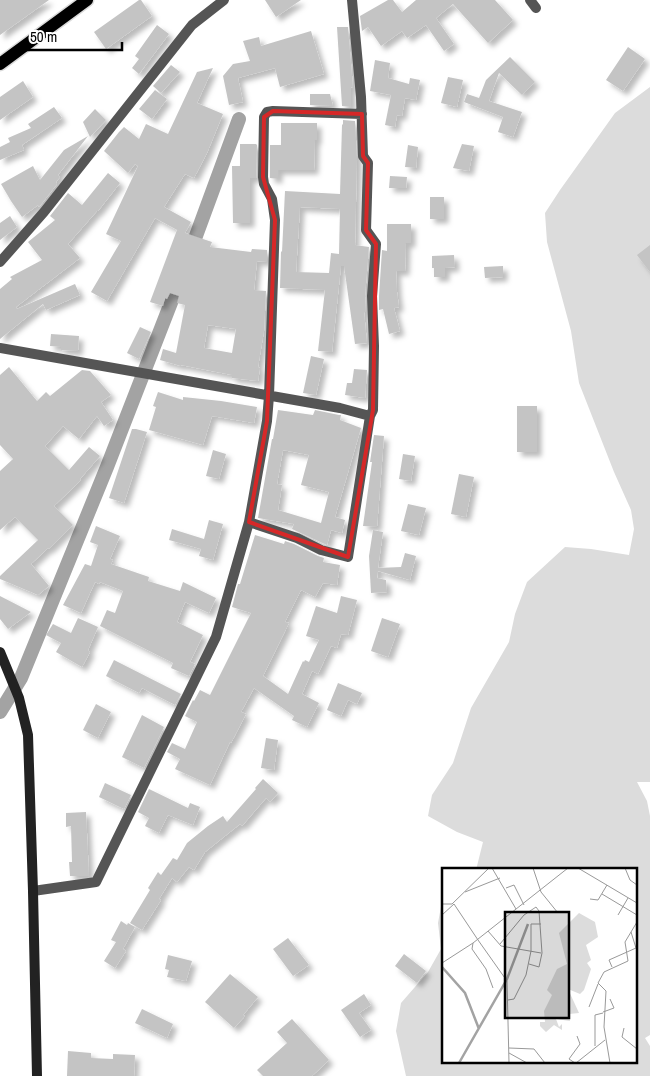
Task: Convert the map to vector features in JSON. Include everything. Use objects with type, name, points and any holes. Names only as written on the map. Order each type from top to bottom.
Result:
[{"type":"main road","points":[[0,64],[87,0]]},
{"type":"main road","points":[[0,652],[19,698],[28,734],[37,1076]]},
{"type":"street","points":[[0,262],[44,212],[192,25],[224,0]]},
{"type":"street","points":[[249,522],[297,538],[321,550],[348,557],[372,410],[374,346],[372,296],[376,244],[366,230],[368,163],[363,156],[362,114],[352,0]]},
{"type":"street","points":[[33,891],[96,882],[216,637],[249,522],[267,421],[275,220],[272,199],[262,177],[264,117],[267,112],[272,111],[362,114]]},
{"type":"street","points":[[0,348],[340,408],[370,416]]},
{"type":"highlighted area","points":[[273,111],[362,114],[363,156],[368,163],[366,230],[376,244],[373,410],[348,557],[249,522],[267,421],[275,220],[263,177],[264,117]]},
{"type":"shaded area","points":[[650,87],[650,782],[637,782],[647,801],[650,816],[650,1035],[645,1038],[650,1046],[650,1076],[406,1076],[396,1031],[401,1003],[428,972],[441,949],[438,923],[442,901],[442,1064],[638,1064],[638,868],[476,868],[483,842],[457,832],[428,816],[432,795],[453,763],[471,708],[509,642],[515,614],[527,582],[565,547],[629,555],[634,529],[631,510],[579,383],[571,331],[547,242],[545,213],[615,113]]},
{"type":"building","points":[[0,0],[49,0],[0,35]]},
{"type":"building","points":[[141,0],[152,16],[106,49],[94,32]]},
{"type":"building","points":[[265,0],[301,0],[276,17]]},
{"type":"building","points":[[388,0],[393,0],[402,12],[416,0],[495,0],[513,20],[488,43],[453,4],[436,18],[454,44],[444,51],[426,25],[407,38],[402,31],[381,46],[368,27],[362,31],[360,16]]},
{"type":"building","points":[[157,25],[169,34],[139,74],[132,68],[139,59],[135,56]]},
{"type":"building","points":[[337,27],[348,27],[353,88],[351,87],[351,107],[342,106]]},
{"type":"building","points":[[311,31],[324,74],[280,87],[275,68],[238,78],[243,102],[229,105],[223,76],[233,64],[250,61],[243,41],[259,37],[261,46]]},
{"type":"building","points":[[628,47],[645,59],[623,91],[606,80]]},
{"type":"building","points":[[510,57],[535,82],[522,95],[499,73],[489,101],[522,112],[513,137],[498,132],[503,117],[464,102],[467,94],[479,98],[486,80]]},
{"type":"building","points":[[375,60],[390,63],[388,78],[409,84],[410,78],[420,80],[416,100],[405,98],[402,116],[397,115],[395,127],[385,125],[391,95],[370,91]]},
{"type":"building","points":[[171,65],[180,72],[161,93],[153,86]]},
{"type":"building","points":[[213,68],[197,103],[223,114],[207,153],[194,178],[185,174],[164,207],[191,222],[185,233],[212,242],[210,247],[251,252],[252,249],[267,250],[267,262],[257,261],[254,290],[266,291],[264,331],[258,367],[260,368],[258,381],[232,378],[232,375],[181,366],[160,360],[163,349],[176,353],[185,305],[177,303],[179,296],[170,293],[167,299],[165,298],[163,306],[150,302],[177,230],[181,232],[155,218],[107,301],[91,292],[121,241],[106,234],[138,166],[135,164],[128,173],[104,151],[124,127],[139,139],[146,124],[168,134],[197,72]],"holes":[[[208,325],[236,329],[232,353],[204,348]]]},
{"type":"building","points":[[448,77],[463,80],[457,107],[441,103]]},
{"type":"building","points":[[23,81],[33,97],[0,120],[0,97]]},
{"type":"building","points":[[155,90],[167,99],[152,119],[139,109]]},
{"type":"building","points":[[310,94],[330,94],[333,106],[310,105]]},
{"type":"building","points":[[54,107],[62,118],[22,145],[24,150],[0,160],[0,147],[10,142],[8,138],[31,128],[28,124]]},
{"type":"building","points":[[95,109],[106,120],[90,137],[83,122]]},
{"type":"building","points":[[343,120],[355,121],[357,159],[355,245],[369,247],[365,296],[366,312],[364,312],[367,343],[355,344],[344,266],[341,266],[332,352],[318,351],[325,290],[280,288],[285,191],[340,194]],"holes":[[[300,207],[340,209],[339,254],[331,253],[329,273],[296,272]]]},
{"type":"building","points":[[281,123],[317,123],[314,170],[278,170],[278,179],[270,178],[270,145],[281,145]]},
{"type":"building","points":[[88,136],[58,175],[60,177],[56,182],[57,184],[39,207],[38,205],[22,217],[1,184],[33,166],[40,180],[64,150]]},
{"type":"building","points":[[240,144],[257,145],[256,178],[250,178],[250,223],[233,223],[232,166],[240,166]]},
{"type":"building","points":[[462,144],[474,146],[469,171],[453,168]]},
{"type":"building","points":[[408,145],[418,147],[416,168],[405,167]]},
{"type":"building","points":[[108,173],[120,183],[68,244],[80,258],[16,307],[17,309],[75,284],[80,295],[46,310],[43,304],[0,339],[0,289],[12,279],[10,277],[42,260],[28,242],[55,220],[50,216],[68,193],[82,205]]},
{"type":"building","points":[[390,176],[407,177],[406,188],[389,188]]},
{"type":"building","points":[[430,197],[444,197],[444,219],[430,219]]},
{"type":"building","points":[[10,216],[17,227],[0,240],[0,223]]},
{"type":"building","points":[[387,224],[411,224],[411,243],[406,243],[405,271],[396,271],[399,307],[394,308],[400,331],[389,334],[383,309],[379,310],[382,250],[387,251]]},
{"type":"building","points":[[650,245],[650,272],[637,255]]},
{"type":"building","points":[[454,255],[455,267],[445,268],[445,277],[434,277],[432,256]]},
{"type":"building","points":[[503,266],[503,277],[485,278],[484,267]]},
{"type":"building","points":[[140,327],[151,332],[139,359],[127,353]]},
{"type":"building","points":[[51,334],[79,336],[78,351],[61,350],[61,347],[50,346]]},
{"type":"building","points":[[311,356],[324,359],[316,395],[303,393]]},
{"type":"building","points":[[9,367],[37,401],[46,392],[50,396],[82,370],[90,371],[111,395],[101,402],[113,420],[104,426],[97,416],[79,439],[63,426],[45,446],[69,470],[89,447],[100,456],[81,480],[54,506],[73,525],[31,564],[49,586],[38,595],[0,579],[0,576],[38,540],[15,517],[0,530],[0,471],[13,459],[0,445],[0,375]]},
{"type":"building","points":[[354,369],[367,370],[365,398],[345,395],[347,383],[352,383]]},
{"type":"building","points":[[158,392],[183,400],[183,397],[257,407],[254,423],[212,416],[203,445],[149,430],[156,407],[153,406]]},
{"type":"building","points":[[517,406],[537,406],[537,452],[517,452]]},
{"type":"building","points":[[278,410],[313,415],[315,410],[341,415],[340,420],[361,428],[335,517],[345,520],[342,533],[331,530],[327,545],[292,529],[294,524],[258,518]],"holes":[[[283,450],[309,455],[301,485],[329,492],[321,523],[278,510],[282,485],[277,484]]]},
{"type":"building","points":[[132,429],[147,432],[124,503],[109,498]]},
{"type":"building","points":[[374,435],[384,436],[377,527],[363,526]]},
{"type":"building","points":[[213,450],[226,454],[219,479],[206,476]]},
{"type":"building","points":[[403,454],[415,456],[411,481],[399,479]]},
{"type":"building","points":[[459,474],[474,477],[466,517],[451,514]]},
{"type":"building","points":[[408,504],[426,508],[419,535],[401,531]]},
{"type":"building","points":[[209,520],[223,524],[213,560],[199,556],[201,549],[169,540],[172,529],[204,539]]},
{"type":"building","points":[[96,526],[120,536],[110,559],[113,560],[111,564],[149,577],[148,581],[180,591],[183,582],[216,598],[209,613],[185,602],[177,622],[203,635],[190,662],[195,664],[189,676],[171,668],[173,663],[100,626],[107,610],[115,613],[123,591],[100,582],[99,584],[95,582],[81,613],[63,605],[85,564],[91,566],[98,545],[90,542]]},
{"type":"building","points":[[373,530],[383,532],[378,568],[401,567],[405,553],[416,556],[410,580],[378,571],[377,578],[386,580],[387,592],[371,593],[369,556]]},
{"type":"building","points":[[255,535],[284,544],[285,541],[294,544],[324,558],[323,562],[340,565],[337,585],[323,583],[315,597],[301,590],[285,622],[289,623],[263,676],[288,694],[303,661],[309,662],[319,640],[306,636],[316,606],[337,613],[341,596],[357,600],[348,635],[341,634],[337,648],[331,646],[318,674],[312,671],[302,694],[319,703],[307,727],[292,720],[294,716],[254,688],[241,712],[246,714],[230,742],[210,785],[175,769],[180,759],[167,752],[172,743],[185,749],[197,722],[185,716],[200,690],[210,695],[251,613],[232,607]]},
{"type":"building","points":[[0,596],[31,612],[8,629],[0,619]]},
{"type":"building","points":[[78,618],[98,627],[88,650],[90,652],[82,667],[56,652],[61,643],[46,635],[53,624],[71,633]]},
{"type":"building","points":[[382,618],[400,624],[388,657],[371,651]]},
{"type":"building","points":[[114,660],[181,694],[175,705],[142,688],[139,693],[106,676]]},
{"type":"building","points":[[338,683],[362,693],[357,704],[348,700],[341,716],[327,710]]},
{"type":"building","points":[[96,704],[111,712],[98,738],[83,730]]},
{"type":"building","points":[[142,715],[164,727],[144,768],[122,757]]},
{"type":"building","points":[[266,738],[278,740],[274,770],[261,768]]},
{"type":"building","points":[[263,779],[278,793],[270,802],[266,798],[242,826],[240,824],[205,852],[194,870],[189,867],[177,882],[172,878],[142,930],[130,923],[150,890],[148,888],[158,872],[161,875],[173,858],[177,860],[187,843],[208,826],[223,816],[227,822]]},
{"type":"building","points":[[105,783],[131,795],[124,809],[99,797]]},
{"type":"building","points":[[149,789],[188,808],[190,803],[200,807],[193,825],[168,815],[159,833],[145,826],[149,818],[138,812]]},
{"type":"building","points":[[86,812],[89,876],[70,876],[69,862],[72,862],[71,826],[66,827],[66,813]]},
{"type":"building","points":[[121,921],[135,927],[123,949],[126,951],[115,968],[104,961],[116,942],[111,940]]},
{"type":"building","points":[[288,938],[309,965],[293,976],[273,949]]},
{"type":"building","points":[[404,954],[426,971],[417,983],[395,966]]},
{"type":"building","points":[[168,955],[192,961],[186,981],[167,977],[169,970],[165,969]]},
{"type":"building","points":[[230,974],[258,997],[234,1028],[205,1002]]},
{"type":"building","points":[[364,994],[371,1005],[359,1013],[371,1030],[360,1037],[341,1010]]},
{"type":"building","points":[[142,1009],[173,1024],[167,1038],[135,1023]]},
{"type":"building","points":[[292,1019],[329,1060],[312,1076],[263,1076],[257,1070],[287,1043],[277,1032]]},
{"type":"building","points":[[68,1051],[91,1053],[91,1058],[113,1059],[113,1054],[135,1055],[134,1076],[67,1076]]},
{"type":"waterway","points":[[189,255],[239,119]]},
{"type":"waterway","points":[[0,712],[21,678],[107,467],[181,277]]}]
